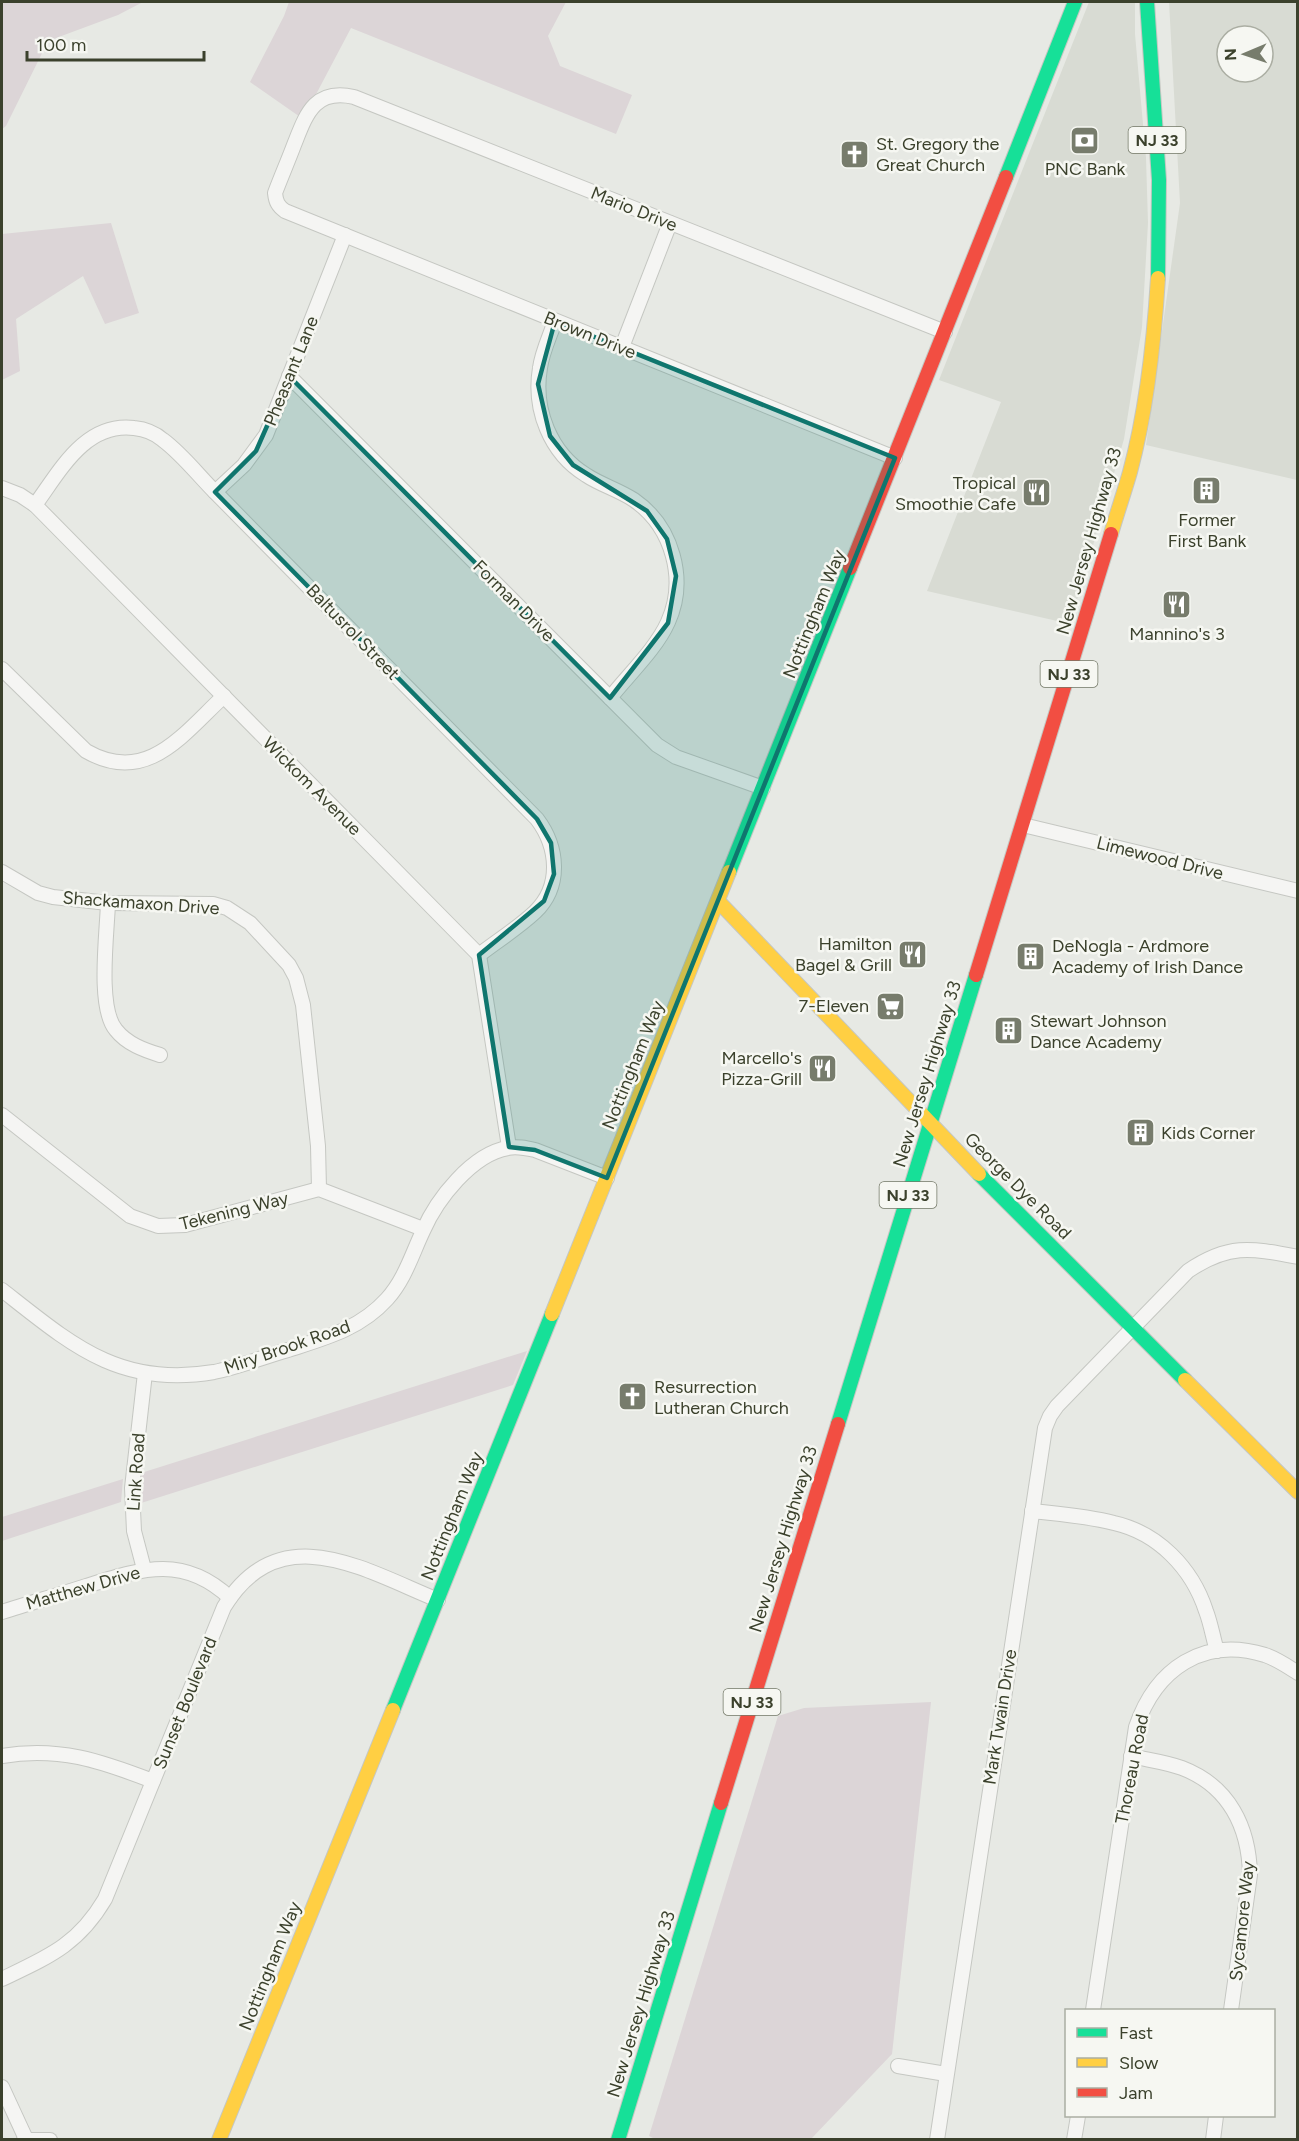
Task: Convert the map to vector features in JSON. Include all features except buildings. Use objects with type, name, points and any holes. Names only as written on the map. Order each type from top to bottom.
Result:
[{"type":"street","name":"Nottingham Way","points":[[219,2139],[718,901],[1075,2]]},
{"type":"street","name":"New Jersey Highway 33","points":[[618,2139],[1128,478],[1150,363],[1159,259],[1160,202],[1147,2]]},
{"type":"street","name":"Mario Drive","points":[[321,99],[332,95],[354,97],[945,332]]},
{"type":"street","name":"Brown Drive","points":[[321,99],[306,114],[275,193],[279,207],[285,211],[895,458]]},
{"type":"street","points":[[622,347],[670,223]]},
{"type":"street","name":"Pheasant Lane","points":[[215,492],[244,465],[266,435],[345,235]]},
{"type":"street","points":[[555,321],[540,366],[538,384],[539,403],[550,436],[560,452],[573,465],[586,475],[635,501],[647,511],[667,539],[674,557],[676,591],[668,623],[659,638],[610,698]]},
{"type":"street","name":"Forman Drive","points":[[289,376],[657,745],[675,757],[763,788]]},
{"type":"street","name":"Baltusrol Street","points":[[35,505],[77,448],[98,433],[112,428],[139,428],[164,440],[537,819],[545,830],[555,861],[551,887],[544,901],[534,913],[479,955]]},
{"type":"street","name":"Wickom Avenue","points":[[2,488],[20,495],[35,505],[479,955]]},
{"type":"street","points":[[2,669],[86,751],[112,763],[128,764],[155,756],[168,748],[224,696]]},
{"type":"street","name":"Limewood Drive","points":[[1023,825],[1298,891]]},
{"type":"street","name":"Shackamaxon Drive","points":[[2,872],[38,893],[53,897],[108,903],[213,904],[227,908],[250,923],[289,965],[300,991],[318,1146],[319,1189]]},
{"type":"street","name":"George Dye Road","points":[[718,901],[930,1124],[1298,1492]]},
{"type":"street","points":[[108,903],[105,997],[109,1020],[126,1040],[160,1055]]},
{"type":"street","points":[[479,955],[509,1147],[535,1150],[607,1178]]},
{"type":"street","name":"Tekening Way","points":[[2,1115],[130,1216],[158,1226],[185,1225],[319,1189]]},
{"type":"street","name":"Miry Brook Road","points":[[2,1290],[70,1343],[108,1363],[145,1373],[170,1375],[216,1371],[339,1333],[359,1323],[375,1311],[400,1282],[410,1264],[423,1229],[435,1208],[462,1175],[492,1152],[509,1147]]},
{"type":"street","points":[[319,1189],[423,1229]]},
{"type":"street","name":"Mark Twain Drive","points":[[937,2139],[1045,1428],[1050,1416],[1188,1271],[1218,1254],[1250,1249],[1298,1257]]},
{"type":"street","name":"Link Road","points":[[144,1569],[134,1531],[132,1488],[145,1373]]},
{"type":"street","points":[[1032,1511],[1114,1523],[1148,1537],[1166,1549],[1188,1575],[1199,1593],[1207,1611],[1217,1651]]},
{"type":"street","name":"Sunset Boulevard","points":[[2,1979],[53,1954],[68,1944],[96,1914],[105,1899],[224,1607],[246,1580],[266,1566],[298,1556],[316,1556],[346,1562],[438,1600]]},
{"type":"street","name":"Matthew Drive","points":[[2,1612],[144,1569],[169,1569],[194,1575],[210,1583],[230,1598]]},
{"type":"street","name":"Thoreau Road","points":[[1093,2009],[1136,1727],[1151,1693],[1163,1678],[1176,1668],[1189,1660],[1217,1651],[1248,1651],[1266,1656],[1298,1673]]},
{"type":"street","points":[[2,1756],[41,1752],[67,1754],[110,1764],[153,1781]]},
{"type":"street","name":"Sycamore Way","points":[[1131,1756],[1174,1765],[1201,1778],[1216,1789],[1228,1803],[1245,1834],[1250,1854],[1250,1875],[1231,2009]]},
{"type":"street","points":[[898,2066],[946,2074]]},
{"type":"street","points":[[2,2087],[25,2139],[50,2139]]},
{"type":"street","points":[[1074,2139],[1078,2117]]},
{"type":"street","points":[[1213,2139],[1216,2117]]},
{"type":"highlighted area","points":[[555,321],[895,458],[607,1178],[535,1150],[509,1147],[479,955],[544,901],[554,874],[551,843],[537,819],[215,492],[256,451],[289,376],[610,698],[668,623],[676,576],[667,539],[647,511],[573,465],[550,436],[538,384]]},
{"type":"shaded area","points":[[2,2],[143,2],[118,15],[48,41],[6,126],[2,129]]},
{"type":"shaded area","points":[[289,2],[566,2],[548,36],[560,66],[632,95],[616,134],[351,28],[303,119],[250,82]]},
{"type":"shaded area","points":[[1089,2],[1135,2],[1135,34],[1146,158],[1148,223],[1142,327],[1124,439],[1070,624],[927,591],[1001,402],[939,380]]},
{"type":"shaded area","points":[[1169,2],[1297,2],[1297,480],[1146,445],[1180,203]]},
{"type":"shaded area","points":[[111,223],[139,313],[105,324],[83,276],[16,319],[20,371],[2,380],[2,234]]},
{"type":"shaded area","points":[[527,1351],[513,1385],[138,1504],[141,1473]]},
{"type":"shaded area","points":[[123,1479],[121,1502],[2,1541],[2,1517]]},
{"type":"shaded area","points":[[931,1702],[892,2054],[811,2139],[657,2140],[649,2136],[778,1716],[804,1708]]},
{"type":"traffic: fast","points":[[1006,177],[1075,2]]},
{"type":"traffic: fast","points":[[1147,2],[1159,180],[1158,278]]},
{"type":"traffic: fast","points":[[729,872],[850,568]]},
{"type":"traffic: fast","points":[[838,1424],[976,975]]},
{"type":"traffic: fast","points":[[979,1174],[1185,1380]]},
{"type":"traffic: fast","points":[[393,1710],[552,1314]]},
{"type":"traffic: fast","points":[[618,2140],[721,1803]]},
{"type":"traffic: slow","points":[[1111,534],[1130,472],[1141,424],[1152,351],[1158,278]]},
{"type":"traffic: slow","points":[[552,1314],[729,872]]},
{"type":"traffic: slow","points":[[718,901],[979,1174]]},
{"type":"traffic: slow","points":[[1185,1380],[1298,1492]]},
{"type":"traffic: slow","points":[[219,2140],[393,1710]]},
{"type":"traffic: jam","points":[[850,568],[1006,177]]},
{"type":"traffic: jam","points":[[976,975],[1111,534]]},
{"type":"traffic: jam","points":[[721,1803],[838,1424]]},
{"type":"place","name":"PNC Bank","points":[[1085,140]]},
{"type":"place","name":"St. Gregory the Great Church","points":[[855,154]]},
{"type":"place","name":"Former First Bank","points":[[1207,491]]},
{"type":"place","name":"Tropical Smoothie Cafe","points":[[1037,493]]},
{"type":"place","name":"Mannino's 3","points":[[1177,605]]},
{"type":"place","name":"Hamilton Bagel & Grill","points":[[913,954]]},
{"type":"place","name":"DeNogla - Ardmore Academy of Irish Dance","points":[[1031,956]]},
{"type":"place","name":"7-Eleven","points":[[890,1006]]},
{"type":"place","name":"Stewart Johnson Dance Academy","points":[[1009,1031]]},
{"type":"place","name":"Marcello's Pizza-Grill","points":[[823,1068]]},
{"type":"place","name":"Kids Corner","points":[[1140,1133]]},
{"type":"place","name":"Resurrection Lutheran Church","points":[[633,1397]]}]
